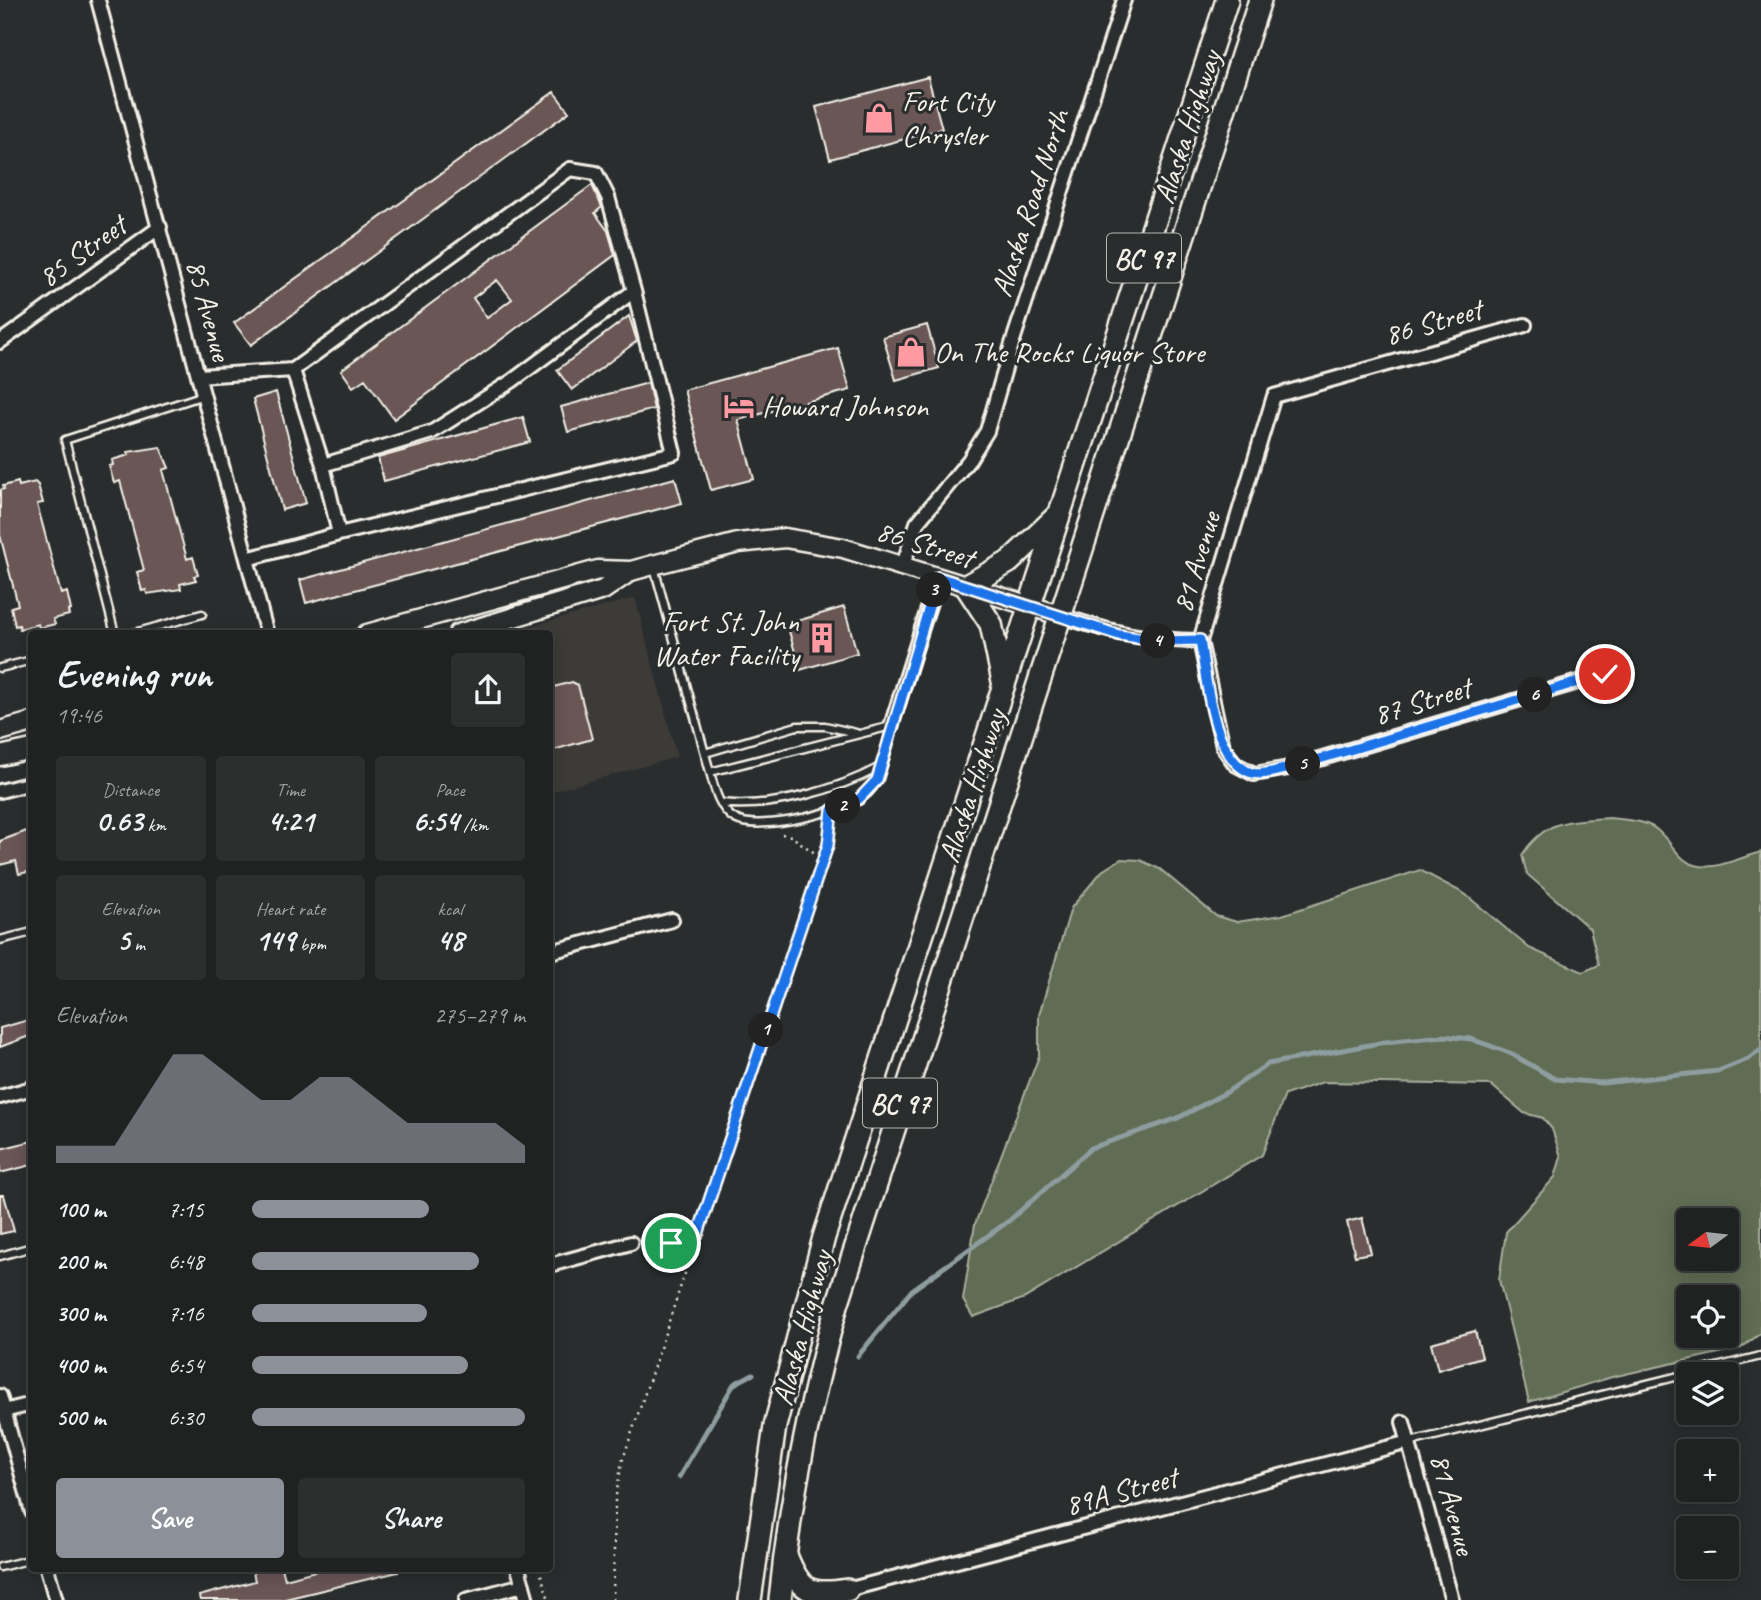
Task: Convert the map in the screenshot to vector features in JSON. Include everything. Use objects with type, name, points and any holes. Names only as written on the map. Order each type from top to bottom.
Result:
[{"type":"highway","name":"Alaska Highway","points":[[750,1600],[775,1426],[824,1237],[1227,0]]},
{"type":"highway","name":"Alaska Highway","points":[[780,1600],[785,1552],[816,1381],[836,1306],[1260,0]]},
{"type":"highway","points":[[1004,683],[991,624],[966,586],[1009,562],[1059,515]]},
{"type":"highway","points":[[785,1552],[796,1580],[808,1590],[840,1595]]},
{"type":"main road","name":"86 Street","points":[[381,630],[598,570],[631,571],[738,543],[785,538],[820,542],[903,565],[1059,615]]},
{"type":"main road","name":"86 Street","points":[[471,630],[603,590],[631,571]]},
{"type":"main road","points":[[0,731],[28,723]]},
{"type":"main road","points":[[0,756],[28,750]]},
{"type":"street","name":"85 Avenue","points":[[98,0],[266,630]]},
{"type":"street","name":"Alaska Road North","points":[[903,565],[917,523],[969,460],[987,431],[1012,344],[1124,0]]},
{"type":"street","points":[[199,376],[293,370],[570,169],[596,173],[608,197],[674,453],[247,559]]},
{"type":"street","name":"85 Street","points":[[0,342],[160,227]]},
{"type":"street","points":[[323,465],[432,432],[512,381],[634,292]]},
{"type":"street","name":"86 Street","points":[[1275,396],[1525,325]]},
{"type":"street","points":[[293,370],[323,465],[339,534]]},
{"type":"street","name":"81 Avenue","points":[[1254,774],[1235,764],[1223,747],[1200,640],[1275,396]]},
{"type":"street","points":[[891,726],[938,577]]},
{"type":"street","name":"86 Street","points":[[1059,615],[1119,635],[1159,641],[1200,640]]},
{"type":"street","name":"87 Street","points":[[1254,774],[1289,768],[1605,674]]},
{"type":"street","points":[[0,791],[28,784]]},
{"type":"street","points":[[553,951],[672,920]]},
{"type":"street","points":[[0,1097],[28,1089]]},
{"type":"street","points":[[553,1264],[631,1243]]},
{"type":"street","points":[[0,1396],[2,1412],[28,1499]]},
{"type":"street","points":[[2,1412],[28,1405]]},
{"type":"street","name":"81 Avenue","points":[[1403,1422],[1452,1600]]},
{"type":"street","name":"89A Street","points":[[840,1595],[1409,1442]]},
{"type":"street","points":[[48,1572],[55,1600]]},
{"type":"street","points":[[519,1572],[527,1600]]},
{"type":"street","points":[[466,1600],[523,1585]]},
{"type":"lane","points":[[114,630],[65,440],[204,395]]},
{"type":"lane","points":[[653,565],[710,772],[721,803],[733,818],[747,825],[760,825],[832,810],[869,792],[877,780],[891,726],[710,772]]},
{"type":"lane","points":[[145,630],[202,614]]},
{"type":"lane","points":[[0,668],[28,661]]},
{"type":"lane","points":[[705,753],[797,726],[825,726],[860,734]]},
{"type":"lane","points":[[721,803],[758,806],[855,780],[881,766]]},
{"type":"lane","points":[[0,940],[28,933]]},
{"type":"lane","points":[[0,1256],[28,1248]]},
{"type":"lane","points":[[1409,1442],[1761,1356]]},
{"type":"lane","points":[[0,1567],[28,1560]]},
{"type":"path","points":[[613,1600],[617,1481],[823,859],[832,827],[832,810]]},
{"type":"path","points":[[780,834],[791,836],[823,859]]},
{"type":"path","points":[[631,1243],[671,1243],[698,1234]]},
{"type":"path","points":[[540,1572],[549,1600]]},
{"type":"shaded area","points":[[635,598],[677,757],[553,791],[553,630],[517,630]]},
{"type":"green space","points":[[1610,818],[1647,824],[1657,830],[1686,861],[1702,866],[1720,865],[1761,852],[1761,1333],[1741,1348],[1612,1377],[1529,1402],[1499,1280],[1506,1232],[1555,1177],[1561,1157],[1552,1129],[1543,1118],[1524,1113],[1491,1085],[1323,1082],[1285,1095],[1262,1155],[1025,1298],[973,1317],[963,1300],[975,1224],[1039,1056],[1039,1015],[1071,908],[1102,871],[1121,859],[1140,860],[1160,869],[1216,916],[1237,922],[1282,915],[1420,870],[1465,894],[1529,948],[1583,972],[1599,965],[1590,929],[1527,874],[1522,855],[1541,834],[1571,821]]},
{"type":"building","name":"Fort City Chrysler","points":[[928,77],[942,129],[830,159],[816,107]]},
{"type":"building","points":[[554,92],[569,112],[251,345],[234,323]]},
{"type":"building","points":[[592,185],[602,207],[595,213],[608,231],[615,255],[394,419],[365,379],[353,387],[341,370]],"holes":[[[497,280],[512,299],[487,318],[473,298]]]},
{"type":"building","points":[[629,316],[637,341],[572,390],[557,370]]},
{"type":"building","name":"On The Rocks Liquor Store","points":[[927,325],[939,368],[896,380],[883,337]]},
{"type":"building","name":"Howard Johnson","points":[[838,348],[850,390],[738,420],[754,479],[711,490],[684,390]]},
{"type":"building","points":[[648,383],[654,409],[568,432],[561,407]]},
{"type":"building","points":[[276,392],[306,503],[282,510],[253,399]]},
{"type":"building","points":[[523,417],[530,442],[384,481],[378,458]]},
{"type":"building","points":[[160,447],[169,468],[163,470],[187,559],[193,557],[198,575],[194,576],[196,580],[180,584],[181,589],[147,594],[146,590],[142,591],[137,572],[144,570],[120,481],[114,483],[109,466],[113,465],[112,460],[129,455],[128,452]]},
{"type":"building","points":[[675,478],[682,503],[306,603],[300,580]]},
{"type":"building","points":[[18,482],[19,486],[35,482],[38,485],[43,503],[37,504],[61,594],[67,592],[71,610],[68,611],[69,615],[53,619],[55,624],[39,628],[38,624],[20,629],[19,625],[15,626],[11,607],[18,605],[0,535],[0,490],[4,489],[3,486]]},
{"type":"building","name":"Fort St. John Water Facility","points":[[844,607],[857,653],[800,670],[787,624]]},
{"type":"building","points":[[572,682],[578,685],[592,739],[553,750],[553,687]]},
{"type":"building","points":[[28,830],[28,872],[19,874],[16,861],[0,865],[0,841]]},
{"type":"building","points":[[28,1020],[28,1036],[0,1047],[0,1028]]},
{"type":"building","points":[[28,1142],[28,1166],[0,1173],[0,1149]]},
{"type":"building","points":[[0,1195],[4,1195],[14,1231],[0,1234]]},
{"type":"building","points":[[1362,1218],[1371,1253],[1355,1256],[1347,1222]]},
{"type":"building","points":[[1475,1331],[1482,1357],[1438,1370],[1431,1343]]},
{"type":"building","points":[[253,1572],[283,1572],[285,1579],[311,1572],[398,1572],[281,1600],[200,1600],[199,1596],[255,1581]]},
{"type":"waterway","points":[[858,1356],[912,1290],[1010,1220],[1091,1148],[1178,1118],[1227,1092],[1268,1064],[1385,1042],[1443,1036],[1471,1039],[1510,1053],[1555,1079],[1602,1083],[1718,1071],[1748,1059],[1761,1050]]},
{"type":"waterway","points":[[679,1477],[734,1384],[753,1374]]},
{"type":"place","name":"Fort City Chrysler","points":[[879,118]]},
{"type":"place","name":"On The Rocks Liquor Store","points":[[911,352]]},
{"type":"place","name":"Howard Johnson","points":[[739,406]]},
{"type":"place","name":"Fort St. John Water Facility","points":[[822,638]]},
{"type":"route","points":[[671,1243],[698,1234],[828,845],[832,810],[859,799],[869,792],[877,780],[891,726],[938,577],[1119,635],[1159,641],[1200,640],[1210,697],[1223,747],[1235,764],[1254,774],[1289,768],[1605,674]]}]
